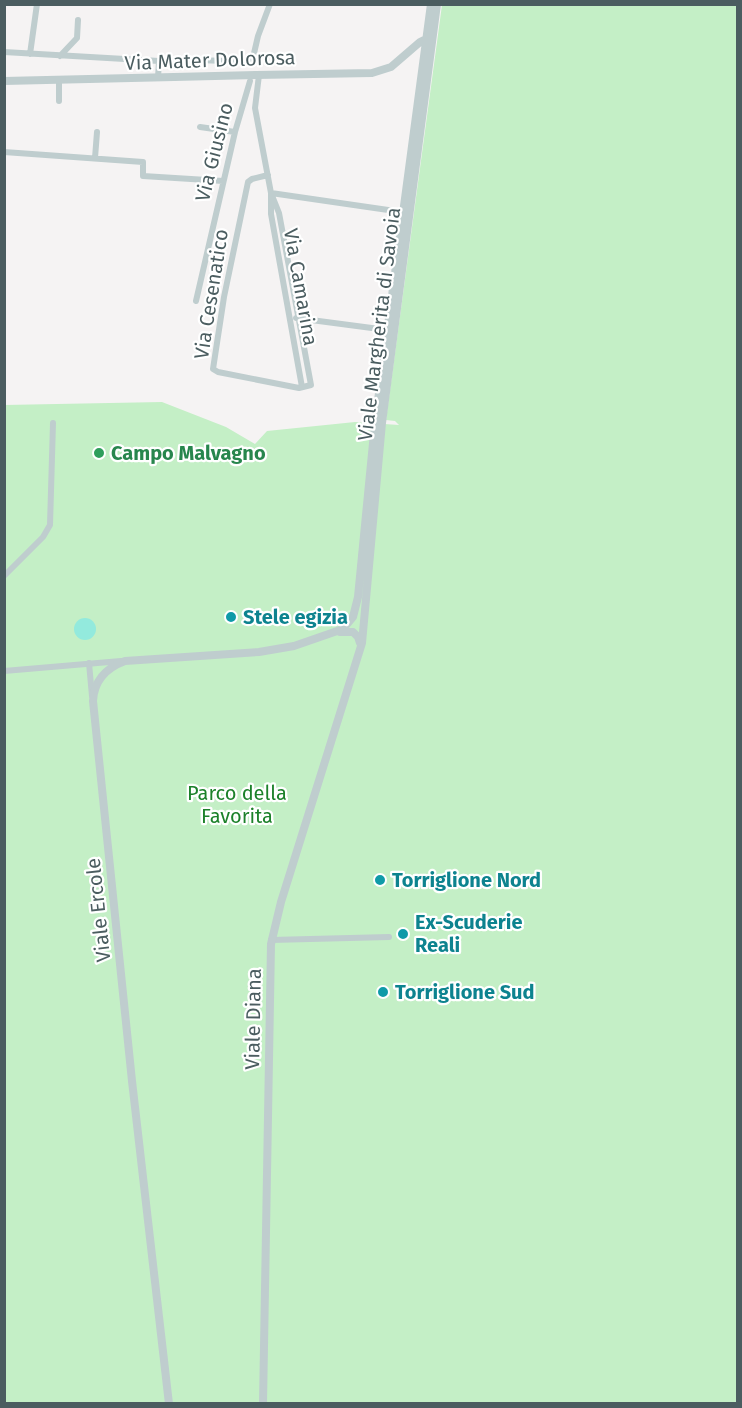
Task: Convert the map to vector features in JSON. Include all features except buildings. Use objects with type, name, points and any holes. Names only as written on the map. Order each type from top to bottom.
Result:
[{"type":"street","points":[[30,54],[37,4]]},
{"type":"street","name":"Via Giusino","points":[[196,301],[235,132],[254,75],[252,62],[258,36],[270,4]]},
{"type":"street","name":"Viale Margherita di Savoia","points":[[361,648],[382,423],[431,38],[431,4]]},
{"type":"street","name":"Viale Margherita di Savoia","points":[[335,633],[343,629],[351,620],[357,602],[374,428],[402,212],[437,4]]},
{"type":"street","points":[[60,56],[77,38],[78,20]]},
{"type":"street","name":"Via Mater Dolorosa","points":[[4,81],[372,74],[391,67],[431,38]]},
{"type":"street","points":[[4,52],[159,61],[252,62]]},
{"type":"street","points":[[158,78],[159,61]]},
{"type":"street","name":"Via Camarina","points":[[254,75],[255,108],[302,387]]},
{"type":"street","points":[[59,81],[59,101]]},
{"type":"street","points":[[200,127],[235,132]]},
{"type":"street","points":[[95,158],[97,132]]},
{"type":"street","points":[[4,152],[143,162],[143,176],[223,181]]},
{"type":"street","name":"Via Cesenatico","points":[[268,175],[252,179],[247,185],[224,297],[213,369],[218,372],[297,388],[311,385]]},
{"type":"street","points":[[271,193],[402,212]]},
{"type":"street","name":"Via Camarina","points":[[271,193],[279,213],[311,385]]},
{"type":"street","points":[[290,319],[298,317],[387,330]]},
{"type":"street","points":[[4,576],[43,537],[50,525],[53,423]]},
{"type":"street","points":[[4,671],[282,649],[335,633],[353,632],[360,640],[361,648]]},
{"type":"street","name":"Viale Diana","points":[[262,1404],[271,940],[361,648]]},
{"type":"street","name":"Viale Ercole","points":[[124,661],[104,673],[94,690],[93,701],[132,1081],[169,1404]]},
{"type":"street","points":[[89,663],[93,701]]},
{"type":"street","points":[[271,940],[389,937]]},
{"type":"green space","name":"Parco della Favorita","points":[[442,5],[737,5],[737,1403],[5,1403],[4,405],[162,402],[226,427],[255,444],[267,431],[355,422],[399,425],[395,421],[386,420]]},
{"type":"shaded area","points":[[81,618],[89,618],[96,625],[96,633],[89,640],[81,640],[74,633],[74,625]]},
{"type":"place","name":"Campo Malvagno","points":[[99,453]]},
{"type":"place","name":"Stele egizia","points":[[231,617]]},
{"type":"place","name":"Torriglione Nord","points":[[380,880]]},
{"type":"place","name":"Ex-Scuderie Reali","points":[[403,934]]},
{"type":"place","name":"Torriglione Sud","points":[[383,992]]}]
